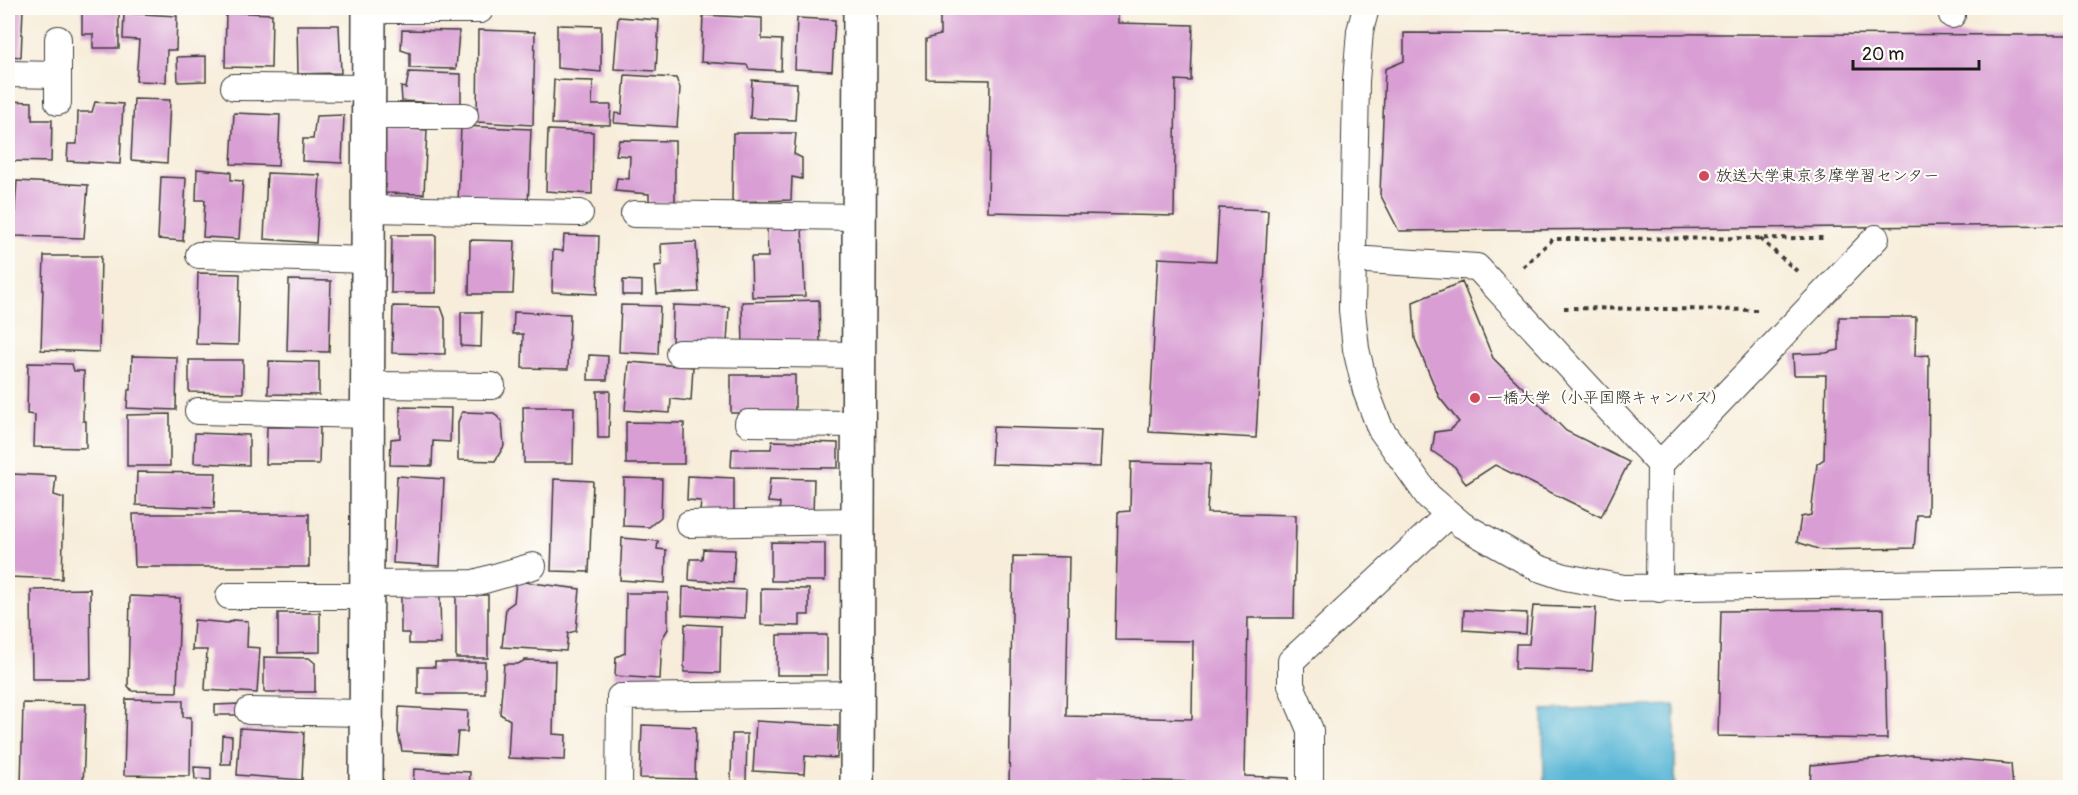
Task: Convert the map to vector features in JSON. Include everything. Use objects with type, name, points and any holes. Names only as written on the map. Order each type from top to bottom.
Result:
[{"type":"street","points":[[857,788],[860,8]]},
{"type":"street","points":[[366,788],[369,9]]},
{"type":"lane","points":[[1366,8],[1360,31],[1356,81],[1352,260],[1352,310],[1356,349],[1366,391],[1380,428],[1428,496],[1462,525],[1538,568],[1595,584],[1624,588],[2070,581]]},
{"type":"lane","points":[[369,9],[480,10]]},
{"type":"lane","points":[[58,39],[58,102]]},
{"type":"lane","points":[[8,74],[58,75]]},
{"type":"lane","points":[[234,87],[369,102],[465,116]]},
{"type":"lane","points":[[369,209],[580,213]]},
{"type":"lane","points":[[634,214],[859,217]]},
{"type":"lane","points":[[1659,588],[1660,464],[1876,238]]},
{"type":"lane","points":[[199,255],[369,260]]},
{"type":"lane","points":[[1352,260],[1477,267],[1660,464]]},
{"type":"lane","points":[[679,352],[859,355]]},
{"type":"lane","points":[[198,411],[368,400],[492,386]]},
{"type":"lane","points":[[748,423],[859,424]]},
{"type":"lane","points":[[1310,788],[1310,730],[1291,685],[1291,661],[1449,514]]},
{"type":"lane","points":[[689,524],[859,521]]},
{"type":"lane","points":[[229,596],[474,583],[533,566]]},
{"type":"lane","points":[[619,788],[620,697],[858,694]]},
{"type":"lane","points":[[249,711],[367,713]]},
{"type":"path","points":[[1758,238],[1814,302]]},
{"type":"path","points":[[1507,299],[1553,239],[1876,238]]},
{"type":"path","points":[[1507,299],[1814,302]]},
{"type":"water","points":[[1675,705],[1675,787],[1544,787],[1543,710]]},
{"type":"building","points":[[8,8],[23,8],[21,57],[8,56]]},
{"type":"building","points":[[82,8],[119,8],[119,48],[93,48],[93,34],[82,34]]},
{"type":"building","points":[[940,8],[1118,8],[1118,23],[1193,25],[1191,81],[1176,80],[1174,216],[988,212],[990,80],[926,79],[926,39],[940,35]]},
{"type":"building","points":[[226,12],[272,14],[271,68],[225,67]]},
{"type":"building","points":[[124,13],[177,16],[176,50],[167,50],[166,82],[136,81],[139,40],[123,39]]},
{"type":"building","points":[[703,15],[762,18],[762,39],[782,40],[781,71],[749,69],[747,65],[701,62]]},
{"type":"building","points":[[618,17],[659,20],[656,71],[614,69]]},
{"type":"building","points":[[797,18],[835,20],[832,71],[795,69]]},
{"type":"building","points":[[297,25],[339,25],[341,73],[298,74]]},
{"type":"building","points":[[557,25],[601,26],[601,72],[557,68]]},
{"type":"building","points":[[402,30],[459,31],[456,69],[410,68],[410,53],[401,50]]},
{"type":"building","points":[[478,30],[535,32],[533,125],[477,122]]},
{"type":"building","points":[[1404,33],[2070,35],[2070,225],[1399,231],[1380,194],[1385,69],[1404,61]]},
{"type":"building","points":[[206,56],[206,81],[178,82],[177,57]]},
{"type":"building","points":[[409,72],[461,74],[461,104],[402,101],[401,87],[406,88]]},
{"type":"building","points":[[625,75],[676,78],[680,88],[677,127],[614,123],[615,113],[622,114]]},
{"type":"building","points":[[554,80],[593,81],[592,105],[611,105],[610,125],[552,124]]},
{"type":"building","points":[[752,80],[797,83],[795,120],[750,118]]},
{"type":"building","points":[[134,99],[170,100],[167,163],[131,160]]},
{"type":"building","points":[[8,101],[32,102],[32,120],[52,120],[51,162],[8,161]]},
{"type":"building","points":[[95,102],[123,104],[120,164],[67,161],[68,144],[77,144],[78,112],[92,112]]},
{"type":"building","points":[[234,113],[280,115],[278,166],[231,164]]},
{"type":"building","points":[[344,115],[342,163],[302,161],[303,139],[313,139],[316,116]]},
{"type":"building","points":[[461,126],[531,129],[528,207],[458,204]]},
{"type":"building","points":[[384,128],[427,130],[424,194],[381,193]]},
{"type":"building","points":[[548,130],[593,132],[592,194],[546,191]]},
{"type":"building","points":[[733,133],[796,133],[794,154],[802,158],[802,179],[792,177],[791,200],[732,202]]},
{"type":"building","points":[[619,140],[675,141],[675,203],[649,204],[649,194],[615,191],[617,178],[629,179],[630,156],[616,155]]},
{"type":"building","points":[[197,169],[231,172],[231,180],[243,181],[239,239],[203,237],[205,200],[196,200]]},
{"type":"building","points":[[267,173],[320,175],[316,243],[264,239]]},
{"type":"building","points":[[161,177],[186,178],[183,241],[158,239]]},
{"type":"building","points":[[17,181],[88,185],[84,238],[13,236]]},
{"type":"building","points":[[1219,208],[1268,210],[1256,438],[1149,432],[1158,258],[1216,261]]},
{"type":"building","points":[[802,226],[805,296],[752,297],[751,257],[768,257],[767,228]]},
{"type":"building","points":[[392,235],[436,235],[436,293],[391,293]]},
{"type":"building","points":[[564,235],[599,236],[597,294],[552,292],[553,250],[563,251]]},
{"type":"building","points":[[470,240],[515,241],[513,294],[469,294]]},
{"type":"building","points":[[696,242],[699,292],[657,294],[655,266],[662,265],[661,244]]},
{"type":"building","points":[[44,256],[101,256],[99,352],[41,350]]},
{"type":"building","points":[[198,273],[240,274],[238,345],[196,344]]},
{"type":"building","points":[[289,280],[331,281],[329,352],[287,351]]},
{"type":"building","points":[[623,280],[642,281],[642,295],[623,295]]},
{"type":"building","points":[[1462,282],[1493,358],[1566,431],[1629,462],[1601,517],[1495,465],[1466,484],[1455,467],[1432,451],[1435,432],[1450,430],[1459,422],[1439,397],[1415,339],[1413,302]]},
{"type":"building","points":[[819,300],[820,343],[743,346],[742,302]]},
{"type":"building","points":[[621,305],[660,306],[658,354],[619,352]]},
{"type":"building","points":[[673,305],[729,307],[727,344],[672,342]]},
{"type":"building","points":[[393,306],[441,307],[445,318],[445,354],[392,353]]},
{"type":"building","points":[[461,312],[482,312],[481,347],[461,346]]},
{"type":"building","points":[[514,312],[570,314],[568,369],[522,368],[523,334],[513,334]]},
{"type":"building","points":[[1839,317],[1916,317],[1915,356],[1929,355],[1928,515],[1917,515],[1914,548],[1821,550],[1797,542],[1801,517],[1811,515],[1817,464],[1824,459],[1826,375],[1794,375],[1793,354],[1826,353],[1839,350]]},
{"type":"building","points":[[589,355],[608,356],[607,380],[588,380]]},
{"type":"building","points":[[132,356],[177,357],[176,410],[127,408],[128,390],[131,390]]},
{"type":"building","points":[[189,360],[243,360],[243,393],[189,392]]},
{"type":"building","points":[[269,361],[319,362],[319,395],[268,394]]},
{"type":"building","points":[[629,362],[693,367],[691,401],[671,399],[670,413],[625,410]]},
{"type":"building","points":[[28,363],[72,364],[74,371],[84,371],[83,421],[86,421],[86,448],[34,447],[35,415],[27,414]]},
{"type":"building","points":[[731,375],[795,375],[795,413],[731,413]]},
{"type":"building","points":[[597,391],[610,391],[609,438],[598,438]]},
{"type":"building","points":[[400,407],[451,408],[450,442],[433,441],[432,466],[390,465],[391,439],[400,438]]},
{"type":"building","points":[[523,407],[574,407],[573,463],[524,463]]},
{"type":"building","points":[[462,412],[494,413],[502,422],[504,446],[495,461],[458,460],[458,422]]},
{"type":"building","points":[[170,414],[170,466],[127,466],[127,415]]},
{"type":"building","points":[[626,422],[684,423],[684,464],[626,464]]},
{"type":"building","points":[[267,427],[320,427],[319,464],[266,464]]},
{"type":"building","points":[[993,427],[1102,430],[1100,467],[991,464]]},
{"type":"building","points":[[195,433],[249,435],[249,465],[194,463]]},
{"type":"building","points":[[772,441],[838,443],[838,468],[731,467],[732,449],[771,449]]},
{"type":"building","points":[[1131,462],[1210,464],[1207,513],[1296,515],[1294,618],[1248,618],[1245,776],[1289,778],[1289,788],[1209,788],[1209,782],[1101,780],[1101,788],[1009,788],[1013,556],[1069,557],[1066,716],[1192,719],[1193,641],[1115,640],[1118,512],[1130,511]]},
{"type":"building","points":[[137,472],[216,473],[214,508],[136,505]]},
{"type":"building","points":[[12,474],[56,476],[54,495],[64,498],[62,579],[8,577],[8,528],[11,528]]},
{"type":"building","points":[[397,476],[444,479],[440,566],[393,563]]},
{"type":"building","points":[[688,476],[734,478],[734,513],[700,512],[701,501],[687,500]]},
{"type":"building","points":[[624,478],[662,479],[661,517],[649,527],[623,526]]},
{"type":"building","points":[[770,478],[814,479],[813,515],[779,513],[780,503],[768,502]]},
{"type":"building","points":[[554,479],[593,481],[589,572],[551,571]]},
{"type":"building","points":[[133,514],[309,514],[309,567],[135,567]]},
{"type":"building","points":[[622,538],[658,541],[657,549],[666,550],[665,583],[620,580]]},
{"type":"building","points":[[771,542],[825,543],[825,581],[771,581]]},
{"type":"building","points":[[703,549],[735,550],[733,583],[689,580],[690,559],[702,559]]},
{"type":"building","points":[[516,581],[580,589],[576,631],[568,633],[566,651],[502,647],[506,608],[514,602]]},
{"type":"building","points":[[683,587],[746,590],[745,618],[682,615]]},
{"type":"building","points":[[761,588],[809,589],[809,615],[800,615],[800,626],[761,625]]},
{"type":"building","points":[[90,589],[91,679],[32,679],[31,590]]},
{"type":"building","points":[[626,593],[668,593],[668,629],[662,639],[660,679],[615,676],[616,657],[625,653]]},
{"type":"building","points":[[401,595],[440,595],[441,644],[409,644],[409,633],[401,633]]},
{"type":"building","points":[[456,595],[488,595],[488,658],[456,658]]},
{"type":"building","points":[[130,596],[180,598],[177,692],[132,691],[128,686]]},
{"type":"building","points":[[1533,606],[1596,608],[1592,671],[1515,669],[1516,644],[1529,644]]},
{"type":"building","points":[[1884,609],[1887,739],[1718,736],[1721,611]]},
{"type":"building","points":[[1464,610],[1527,613],[1526,634],[1463,630]]},
{"type":"building","points":[[278,613],[320,613],[320,652],[278,653]]},
{"type":"building","points":[[194,620],[228,623],[233,620],[248,621],[247,647],[260,648],[257,693],[205,690],[207,650],[192,650]]},
{"type":"building","points":[[685,624],[721,626],[720,673],[684,672]]},
{"type":"building","points":[[777,635],[827,635],[827,675],[777,675]]},
{"type":"building","points":[[264,657],[309,658],[315,663],[315,692],[264,692]]},
{"type":"building","points":[[525,660],[555,661],[553,734],[566,735],[565,760],[508,758],[510,720],[500,714],[504,664],[518,664]]},
{"type":"building","points":[[435,662],[485,662],[485,694],[418,694],[418,667],[435,667]]},
{"type":"building","points":[[126,699],[183,700],[183,717],[191,717],[190,776],[124,775]]},
{"type":"building","points":[[23,703],[86,704],[83,788],[21,788]]},
{"type":"building","points":[[240,704],[240,715],[215,715],[215,705]]},
{"type":"building","points":[[399,707],[468,711],[467,732],[458,732],[456,754],[402,751],[398,732]]},
{"type":"building","points":[[756,721],[838,726],[837,758],[805,756],[804,774],[753,771]]},
{"type":"building","points":[[642,725],[696,727],[695,779],[640,778]]},
{"type":"building","points":[[240,728],[304,732],[302,780],[237,775]]},
{"type":"building","points":[[732,734],[747,734],[746,782],[731,781]]},
{"type":"building","points":[[222,735],[232,736],[231,764],[221,764]]},
{"type":"building","points":[[1912,755],[2011,764],[2013,788],[1810,788],[1811,765]]},
{"type":"building","points":[[194,767],[211,768],[211,780],[195,779]]},
{"type":"building","points":[[414,769],[470,772],[469,788],[413,788]]},
{"type":"place","name":"放送大学東京多摩学習センター","points":[[1704,176]]},
{"type":"place","name":"一橋大学（小平国際キャンパス）","points":[[1475,398]]}]
